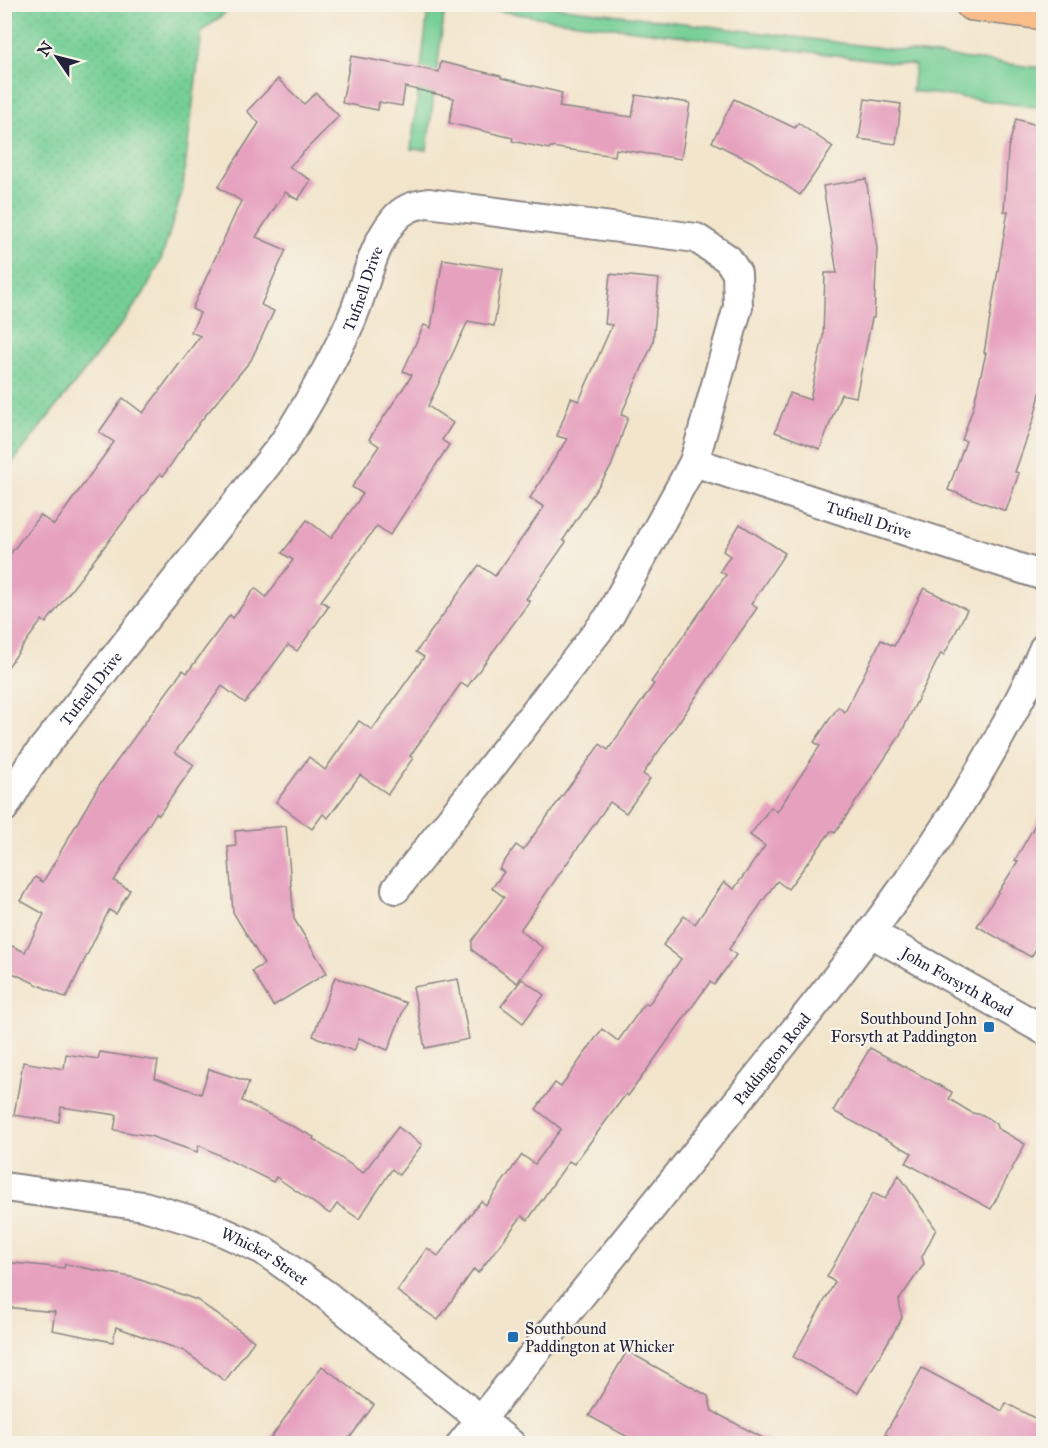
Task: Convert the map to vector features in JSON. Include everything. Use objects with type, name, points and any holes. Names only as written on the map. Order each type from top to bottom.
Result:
[{"type":"main road","points":[[976,5],[1044,13]]},
{"type":"main road","points":[[976,5],[1044,37]]},
{"type":"street","name":"Tufnell Drive","points":[[4,808],[30,765],[283,444],[317,390],[351,321],[385,232],[400,212],[412,205],[428,203],[696,238],[728,259],[737,273],[738,307],[694,462],[609,617],[396,889]]},
{"type":"street","name":"Tufnell Drive","points":[[694,462],[1044,576]]},
{"type":"street","name":"Paddington Road","points":[[461,1443],[871,933],[953,816],[994,748],[1044,648]]},
{"type":"street","name":"John Forsyth Road","points":[[871,933],[1044,1030]]},
{"type":"street","name":"Whicker Street","points":[[4,1187],[144,1206],[236,1236],[263,1250],[301,1276],[511,1443]]},
{"type":"green space","points":[[5,4],[236,5],[202,31],[182,192],[161,260],[146,290],[126,318],[5,472]]},
{"type":"green space","points":[[423,5],[457,5],[444,15],[427,150],[411,149],[428,11]]},
{"type":"green space","points":[[462,5],[541,5],[1041,68],[1043,70],[1043,108],[912,91],[915,65],[562,21]]},
{"type":"building","points":[[351,56],[439,72],[441,62],[501,76],[501,78],[562,93],[559,107],[632,117],[636,95],[690,103],[681,159],[616,149],[615,156],[550,147],[549,149],[512,141],[513,138],[449,123],[454,98],[405,87],[402,106],[379,102],[378,110],[342,103]]},
{"type":"building","points":[[278,79],[304,104],[316,93],[339,116],[289,167],[311,180],[298,200],[285,192],[256,237],[286,250],[261,305],[274,311],[251,360],[200,422],[163,476],[160,474],[46,623],[42,620],[4,672],[4,562],[40,515],[54,525],[114,442],[99,432],[123,398],[143,413],[200,336],[191,332],[200,313],[192,309],[241,201],[218,187],[259,123],[247,111]]},
{"type":"building","points":[[734,99],[795,128],[798,123],[833,147],[800,195],[752,162],[712,142]]},
{"type":"building","points":[[865,99],[901,104],[896,144],[859,139]]},
{"type":"building","points":[[1016,119],[1044,127],[1044,378],[1034,418],[1015,472],[1019,473],[1006,511],[948,490],[966,441],[962,440],[973,408],[986,353],[984,353],[1008,211],[1004,211],[1008,149]]},
{"type":"building","points":[[866,179],[877,248],[874,318],[872,318],[856,397],[841,394],[820,449],[775,432],[790,393],[810,400],[823,337],[825,273],[837,273],[823,186]]},
{"type":"building","points":[[443,259],[503,269],[494,326],[468,321],[428,406],[453,423],[442,440],[449,445],[390,535],[377,526],[321,601],[329,606],[297,651],[288,645],[245,703],[222,686],[175,752],[194,765],[159,815],[156,813],[114,881],[130,890],[116,914],[109,910],[66,998],[4,969],[4,961],[12,946],[25,952],[44,914],[21,901],[35,877],[43,882],[98,787],[183,670],[187,673],[230,615],[233,618],[255,588],[266,597],[293,560],[282,553],[307,520],[331,538],[363,494],[352,487],[379,446],[369,439],[412,375],[403,371],[424,325],[431,328]]},
{"type":"building","points":[[610,274],[659,279],[653,343],[621,415],[628,417],[611,467],[563,540],[566,542],[526,599],[530,601],[467,687],[461,683],[410,756],[413,758],[388,794],[360,775],[328,818],[323,814],[312,829],[276,802],[309,757],[325,770],[359,721],[372,730],[424,657],[416,652],[479,565],[495,576],[544,507],[530,498],[567,439],[557,436],[571,398],[579,401],[612,325],[605,324]]},
{"type":"building","points":[[740,524],[785,553],[751,604],[757,608],[643,774],[650,779],[626,813],[610,802],[520,930],[543,948],[517,983],[472,950],[472,941],[504,897],[492,888],[504,872],[499,869],[516,845],[523,850],[600,744],[608,750],[654,684],[651,682],[726,575],[720,571],[730,556],[723,551]]},
{"type":"building","points":[[924,588],[967,610],[944,655],[941,653],[899,737],[835,833],[831,831],[788,889],[777,881],[729,949],[736,955],[714,985],[710,982],[628,1096],[626,1094],[574,1164],[569,1161],[528,1220],[522,1216],[478,1273],[474,1269],[438,1320],[397,1291],[427,1248],[438,1256],[481,1201],[486,1205],[522,1155],[535,1164],[561,1129],[536,1109],[555,1083],[561,1087],[602,1029],[618,1041],[645,1003],[648,1005],[681,959],[663,945],[684,916],[695,924],[724,882],[734,889],[765,846],[750,835],[771,807],[777,812],[820,746],[814,742],[838,707],[845,712],[881,640],[894,646]]},
{"type":"building","points":[[1044,809],[1044,936],[1031,957],[977,926],[1018,861],[1015,860]]},
{"type":"building","points":[[286,826],[294,919],[327,973],[273,1006],[252,971],[264,964],[233,912],[228,847],[236,846],[235,831]]},
{"type":"building","points":[[335,977],[406,1003],[388,1050],[359,1038],[354,1051],[313,1036]]},
{"type":"building","points":[[458,979],[469,1039],[425,1048],[413,987]]},
{"type":"building","points":[[522,979],[544,995],[523,1023],[501,1006]]},
{"type":"building","points":[[870,1048],[952,1092],[949,1099],[972,1113],[983,1115],[996,1124],[997,1128],[1025,1144],[991,1209],[906,1163],[912,1153],[833,1111]]},
{"type":"building","points":[[100,1052],[158,1061],[155,1078],[201,1094],[209,1069],[249,1082],[242,1101],[314,1137],[313,1139],[363,1173],[398,1127],[422,1145],[399,1175],[392,1169],[359,1219],[337,1204],[330,1214],[276,1177],[273,1182],[199,1145],[197,1152],[150,1136],[114,1130],[117,1115],[61,1107],[59,1122],[14,1115],[23,1062],[64,1069],[66,1054],[98,1059]]},
{"type":"building","points":[[899,1175],[936,1229],[922,1257],[924,1264],[899,1300],[902,1318],[858,1393],[793,1357],[835,1282],[827,1277],[873,1193],[885,1199]]},
{"type":"building","points":[[4,1262],[64,1268],[65,1264],[135,1278],[197,1300],[254,1341],[225,1381],[184,1351],[116,1327],[113,1342],[52,1330],[55,1312],[4,1307]]},
{"type":"building","points":[[627,1351],[708,1396],[712,1411],[772,1443],[639,1443],[589,1416]]},
{"type":"building","points":[[322,1366],[374,1405],[346,1443],[267,1443]]},
{"type":"building","points":[[922,1368],[1002,1411],[1006,1403],[1044,1423],[1044,1443],[903,1443],[885,1434]]},
{"type":"place","name":"Southbound John Forsyth at Paddington","points":[[989,1027]]},
{"type":"place","name":"Southbound Paddington at Whicker","points":[[513,1337]]}]
